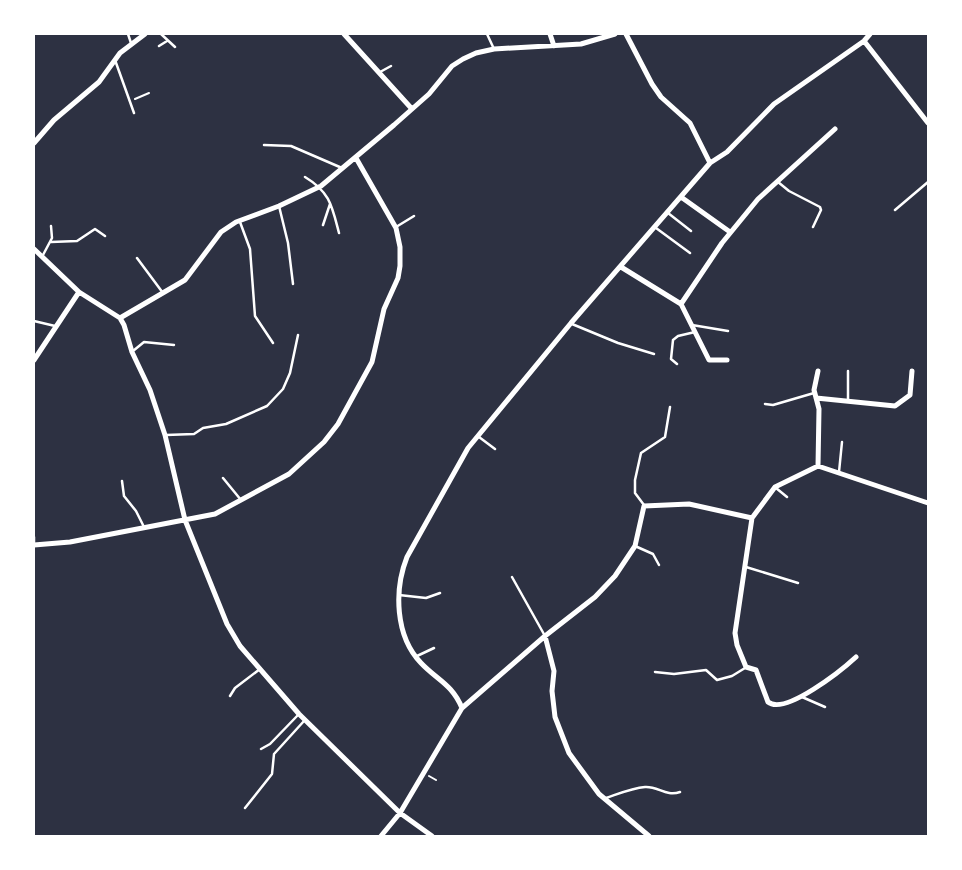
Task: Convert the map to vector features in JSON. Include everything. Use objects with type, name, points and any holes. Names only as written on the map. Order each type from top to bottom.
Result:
[{"type":"street","points":[[34,143],[54,120],[99,82],[114,59],[145,34]]},
{"type":"street","points":[[344,34],[412,109]]},
{"type":"street","points":[[550,34],[554,46]]},
{"type":"street","points":[[120,318],[185,280],[221,232],[239,221],[280,206],[321,186],[412,109],[452,66],[476,53],[494,49],[581,44],[615,34]]},
{"type":"street","points":[[626,34],[652,84],[661,97],[690,124],[710,163]]},
{"type":"street","points":[[462,708],[457,696],[448,684],[420,663],[416,657],[404,630],[398,595],[401,572],[407,557],[468,448],[571,323],[656,228],[710,163],[727,152],[774,104],[864,41],[870,34]]},
{"type":"street","points":[[864,41],[928,123]]},
{"type":"street","points":[[681,304],[730,232],[758,199],[835,128]]},
{"type":"street","points":[[34,545],[70,542],[215,514],[242,501],[300,465],[338,424],[372,362],[384,309],[398,278],[400,247],[396,228],[356,158]]},
{"type":"street","points":[[681,197],[730,232]]},
{"type":"street","points":[[34,248],[79,292],[120,318],[124,325],[132,352],[150,390],[165,435],[186,520],[227,624],[240,646],[299,714],[400,814],[432,836]]},
{"type":"street","points":[[621,267],[681,304],[709,360],[727,360]]},
{"type":"street","points":[[34,360],[79,292]]},
{"type":"street","points":[[818,371],[815,396],[819,409],[818,466]]},
{"type":"street","points":[[815,396],[848,402],[895,406],[910,395],[912,371]]},
{"type":"street","points":[[856,657],[833,678],[801,697],[771,705],[764,693],[759,674],[756,670],[746,667],[737,645],[735,633],[752,518],[775,487],[818,466],[928,503]]},
{"type":"street","points":[[381,836],[400,814],[462,708],[545,636],[595,597],[614,576],[635,546],[644,506],[689,504],[752,518]]},
{"type":"street","points":[[545,636],[554,670],[552,691],[561,736],[568,753],[582,773],[605,799],[649,836]]},
{"type":"lane","points":[[128,34],[132,44]]},
{"type":"lane","points":[[162,34],[175,47]]},
{"type":"lane","points":[[487,34],[494,49]]},
{"type":"lane","points":[[159,46],[167,41]]},
{"type":"lane","points":[[114,59],[134,114]]},
{"type":"lane","points":[[379,73],[391,66]]},
{"type":"lane","points":[[264,145],[291,146],[343,168]]},
{"type":"lane","points":[[305,177],[321,186],[331,202],[339,233]]},
{"type":"lane","points":[[778,182],[790,191],[820,207],[821,210],[813,227]]},
{"type":"lane","points":[[895,210],[928,182]]},
{"type":"lane","points":[[323,225],[331,202]]},
{"type":"lane","points":[[280,206],[288,243],[293,284]]},
{"type":"lane","points":[[668,213],[691,231]]},
{"type":"lane","points":[[396,228],[414,216]]},
{"type":"lane","points":[[239,221],[250,249],[255,316],[273,343]]},
{"type":"lane","points":[[43,255],[51,242],[51,226]]},
{"type":"lane","points":[[656,228],[690,253]]},
{"type":"lane","points":[[51,242],[77,242],[95,230],[105,236]]},
{"type":"lane","points":[[137,258],[164,294]]},
{"type":"lane","points":[[34,321],[56,326]]},
{"type":"lane","points":[[571,323],[618,343],[654,354]]},
{"type":"lane","points":[[691,325],[728,331]]},
{"type":"lane","points":[[677,364],[671,359],[673,340],[678,336],[695,332]]},
{"type":"lane","points":[[165,435],[194,434],[204,428],[226,424],[267,406],[283,388],[290,373],[298,335]]},
{"type":"lane","points":[[132,352],[144,342],[174,345]]},
{"type":"lane","points":[[848,371],[848,402]]},
{"type":"lane","points":[[765,404],[773,405],[815,396]]},
{"type":"lane","points":[[644,506],[635,493],[639,456],[644,449],[665,437],[670,407]]},
{"type":"lane","points":[[478,436],[495,449]]},
{"type":"lane","points":[[839,473],[842,442]]},
{"type":"lane","points":[[223,478],[242,501]]},
{"type":"lane","points":[[122,481],[124,496],[136,511],[145,528]]},
{"type":"lane","points":[[775,487],[787,496]]},
{"type":"lane","points":[[34,537],[34,545]]},
{"type":"lane","points":[[635,546],[653,554],[659,565]]},
{"type":"lane","points":[[746,567],[798,583]]},
{"type":"lane","points":[[512,577],[545,636]]},
{"type":"lane","points":[[398,595],[426,598],[440,593]]},
{"type":"lane","points":[[416,657],[434,648]]},
{"type":"lane","points":[[654,672],[674,674],[706,670],[717,680],[732,676],[746,667]]},
{"type":"lane","points":[[230,696],[235,688],[260,669]]},
{"type":"lane","points":[[801,697],[825,707]]},
{"type":"lane","points":[[261,749],[270,744],[299,714]]},
{"type":"lane","points":[[245,808],[272,774],[274,754],[306,720]]},
{"type":"lane","points":[[605,799],[645,787],[653,787],[667,794],[680,792]]},
{"type":"path","points":[[130,100],[150,93]]}]
